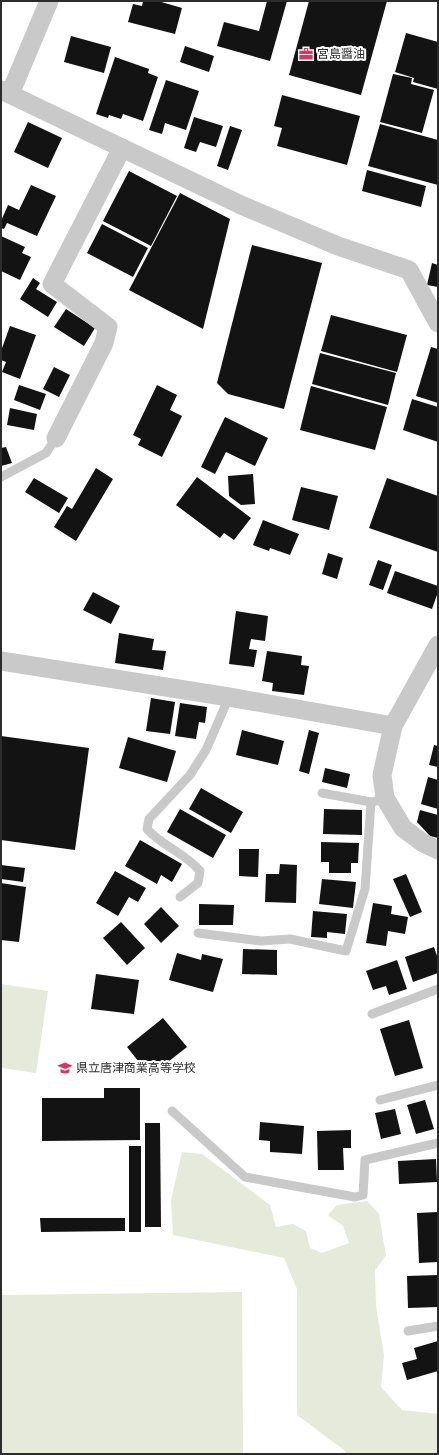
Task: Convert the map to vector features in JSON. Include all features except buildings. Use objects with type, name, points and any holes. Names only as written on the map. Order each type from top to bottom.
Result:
[{"type":"street","points":[[49,1],[5,92],[241,205],[338,246],[409,270],[438,323]]},
{"type":"street","points":[[56,438],[104,343],[108,327],[52,284],[122,148]]},
{"type":"street","points":[[438,645],[393,726],[378,800],[403,828],[423,843],[438,850]]},
{"type":"street","points":[[1,661],[229,697],[393,726]]},
{"type":"lane","points":[[1,477],[46,453],[56,438]]},
{"type":"lane","points":[[180,897],[198,883],[200,870],[192,861],[155,837],[147,828],[149,819],[190,775],[206,750],[229,697]]},
{"type":"lane","points":[[198,933],[261,941],[290,939],[346,950],[365,889],[378,800],[322,793]]},
{"type":"lane","points":[[372,1014],[438,989]]},
{"type":"lane","points":[[380,1100],[438,1085]]},
{"type":"lane","points":[[172,1111],[245,1177],[356,1197],[363,1195],[365,1160],[438,1143]]},
{"type":"lane","points":[[408,1331],[438,1326]]},
{"type":"green space","points":[[1,984],[48,991],[36,1073],[1,1068]]},
{"type":"green space","points":[[182,1152],[202,1154],[270,1205],[276,1227],[293,1224],[306,1231],[310,1248],[322,1253],[349,1243],[343,1226],[328,1215],[337,1205],[367,1201],[379,1214],[386,1256],[375,1270],[376,1306],[384,1355],[381,1387],[402,1410],[438,1414],[438,1454],[346,1454],[344,1450],[297,1415],[297,1289],[284,1258],[173,1235],[171,1200]]},
{"type":"green space","points":[[242,1292],[243,1454],[1,1454],[1,1295]]},
{"type":"place","name":"宮島醤油","points":[[306,54]]},
{"type":"place","name":"県立唐津商業高等学校","points":[[65,1068]]}]
